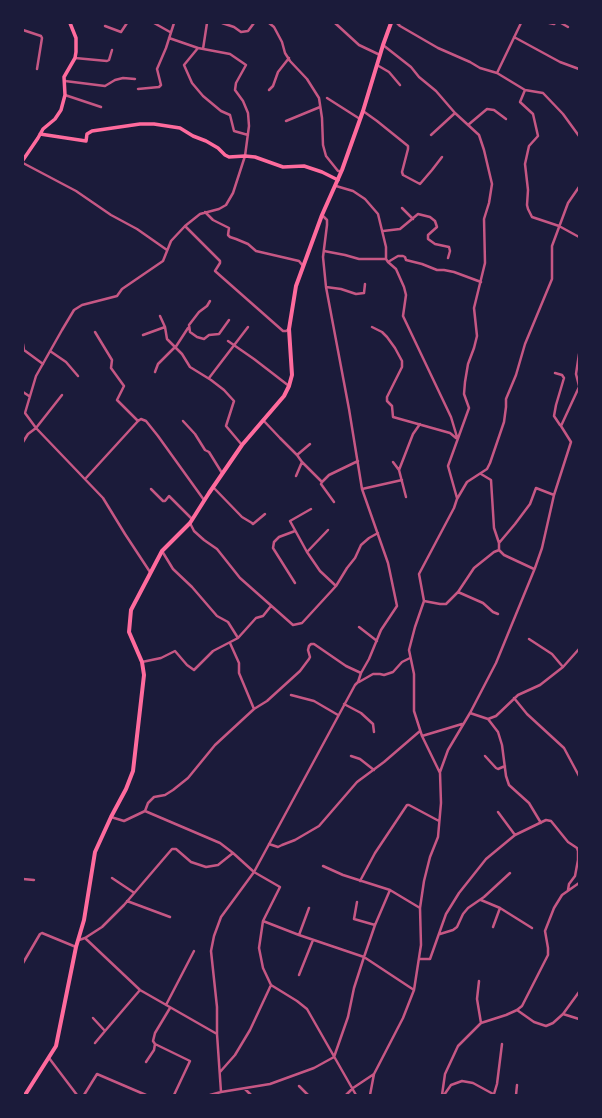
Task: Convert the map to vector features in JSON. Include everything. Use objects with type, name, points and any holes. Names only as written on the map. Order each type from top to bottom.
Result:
[{"type":"main road","points":[[23,160],[46,126],[58,116],[61,110],[64,95],[64,81],[75,58],[76,38],[70,23]]},
{"type":"main road","points":[[25,1095],[56,1046],[76,947],[84,920],[95,852],[126,789],[133,771],[144,675],[142,662],[129,632],[131,610],[162,551],[191,522],[242,445],[284,396],[289,386],[292,375],[289,330],[296,286],[322,215],[342,170],[363,111],[391,23]]},
{"type":"main road","points":[[40,134],[86,141],[87,134],[92,131],[140,124],[154,124],[180,128],[193,136],[212,144],[229,157],[255,157],[283,167],[304,166],[322,172],[338,180]]},
{"type":"street","points":[[105,26],[121,32],[127,23]]},
{"type":"street","points":[[154,23],[170,32]]},
{"type":"street","points":[[138,89],[159,87],[161,85],[157,69],[174,23]]},
{"type":"street","points":[[202,49],[207,23]]},
{"type":"street","points":[[222,23],[234,27],[241,32],[248,32],[254,23]]},
{"type":"street","points":[[269,23],[274,27],[282,42],[285,53],[307,79],[319,98],[323,145],[326,156],[338,171],[342,170]]},
{"type":"street","points":[[335,23],[359,45],[380,55]]},
{"type":"street","points":[[397,23],[438,48],[480,68],[497,73],[525,90],[543,93],[579,136]]},
{"type":"street","points":[[497,73],[520,23]]},
{"type":"street","points":[[549,23],[556,23]]},
{"type":"street","points":[[561,23],[568,27]]},
{"type":"street","points":[[23,30],[41,36],[42,38],[37,69]]},
{"type":"street","points":[[514,37],[560,62],[579,69]]},
{"type":"street","points":[[150,572],[103,498],[86,478],[36,428],[24,412],[33,383],[74,310],[82,305],[117,296],[122,289],[163,261],[173,237],[185,226],[200,214],[219,209],[226,205],[233,193],[245,156],[249,126],[248,113],[235,90],[236,84],[246,65],[230,54],[198,48],[169,38]]},
{"type":"street","points":[[383,45],[411,67],[419,77],[436,91],[455,113],[479,135],[492,184],[489,203],[484,219],[486,263],[474,308],[477,336],[468,364],[465,382],[464,394],[469,408],[448,466],[457,499]]},
{"type":"street","points":[[198,48],[184,66],[192,83],[203,96],[221,111],[230,115],[234,131],[248,135]]},
{"type":"street","points":[[75,58],[107,61],[109,60],[112,50]]},
{"type":"street","points":[[269,90],[273,86],[278,72],[289,58]]},
{"type":"street","points":[[377,64],[389,72],[400,85]]},
{"type":"street","points":[[64,81],[106,86],[115,80],[123,78],[135,79]]},
{"type":"street","points":[[525,90],[520,102],[533,114],[538,136],[529,146],[525,164],[528,190],[527,205],[532,217],[559,226],[579,236]]},
{"type":"street","points":[[64,95],[101,107]]},
{"type":"street","points":[[327,98],[360,119]]},
{"type":"street","points":[[286,121],[320,107]]},
{"type":"street","points":[[468,125],[488,109],[494,110],[506,119]]},
{"type":"street","points":[[363,111],[408,146],[402,172],[403,175],[420,184],[442,157]]},
{"type":"street","points":[[431,135],[455,113]]},
{"type":"street","points":[[23,163],[76,191],[167,250]]},
{"type":"street","points":[[336,186],[352,191],[365,199],[378,214],[386,247],[386,259],[400,275],[406,295],[403,316],[451,417],[457,438]]},
{"type":"street","points":[[440,773],[422,736],[414,711],[414,674],[409,650],[424,601],[419,574],[466,482],[481,474],[487,469],[490,463],[504,422],[506,399],[516,375],[528,338],[552,279],[552,246],[568,203],[579,187]]},
{"type":"street","points":[[402,208],[413,219]]},
{"type":"street","points":[[205,212],[213,220],[229,228],[228,235],[230,237],[248,244],[256,251],[299,261],[303,266]]},
{"type":"street","points":[[383,231],[400,229],[418,214],[432,218],[437,227],[428,235],[428,239],[435,244],[449,247],[450,251],[448,258]]},
{"type":"street","points":[[322,215],[327,220],[323,272],[362,488],[388,564],[397,606],[381,630],[358,682]]},
{"type":"street","points":[[185,226],[220,261],[216,271],[283,331],[289,330]]},
{"type":"street","points":[[324,251],[345,254],[359,259],[386,259]]},
{"type":"street","points":[[388,262],[398,256],[403,256],[406,260],[437,270],[454,272],[481,282]]},
{"type":"street","points":[[326,287],[341,289],[356,294],[364,293],[365,284]]},
{"type":"street","points":[[155,372],[158,364],[175,348],[189,324],[210,301]]},
{"type":"street","points":[[160,316],[165,327],[167,339],[182,354],[190,367],[224,390],[234,401],[226,426],[242,445]]},
{"type":"street","points":[[188,328],[190,332],[204,339],[209,335],[219,334],[229,320]]},
{"type":"street","points":[[143,335],[165,327]]},
{"type":"street","points":[[208,378],[248,327]]},
{"type":"street","points":[[372,327],[382,332],[387,337],[402,361],[402,367],[387,397],[387,401],[392,406],[393,417],[450,433],[457,438]]},
{"type":"street","points":[[95,332],[112,360],[111,368],[124,386],[117,400],[138,421]]},
{"type":"street","points":[[228,341],[289,386]]},
{"type":"street","points":[[23,344],[24,350],[43,364]]},
{"type":"street","points":[[50,351],[66,362],[78,376]]},
{"type":"street","points":[[561,426],[579,386],[576,374],[579,354]]},
{"type":"street","points":[[370,1095],[374,1074],[403,1018],[414,990],[421,945],[420,908],[430,857],[438,837],[440,821],[440,773],[448,750],[470,713],[496,662],[534,569],[542,548],[554,496],[571,442],[554,416],[564,378],[562,375],[555,373]]},
{"type":"street","points":[[23,392],[29,396]]},
{"type":"street","points":[[23,442],[28,434],[36,428],[62,395]]},
{"type":"street","points":[[86,478],[141,419],[146,421],[158,436],[204,501]]},
{"type":"street","points":[[263,420],[322,482]]},
{"type":"street","points":[[183,421],[195,434],[205,450],[209,452],[222,474]]},
{"type":"street","points":[[399,470],[413,434],[420,424]]},
{"type":"street","points":[[297,455],[310,444]]},
{"type":"street","points":[[334,502],[320,484],[329,475],[358,461]]},
{"type":"street","points":[[296,476],[302,462]]},
{"type":"street","points":[[393,462],[399,470],[406,497]]},
{"type":"street","points":[[481,474],[490,480],[494,528],[499,543],[499,550],[504,555],[534,569]]},
{"type":"street","points":[[362,488],[402,480]]},
{"type":"street","points":[[213,487],[242,517],[252,524],[265,514]]},
{"type":"street","points":[[499,543],[530,504],[536,488],[554,496]]},
{"type":"street","points":[[151,489],[163,501],[165,501],[169,496],[191,522],[194,531],[217,549],[240,578],[293,625],[302,623],[336,586],[355,558],[361,545],[369,538],[378,534]]},
{"type":"street","points":[[310,509],[290,521],[320,572],[336,586]]},
{"type":"street","points":[[307,552],[328,530]]},
{"type":"street","points":[[295,531],[279,537],[274,542],[273,548],[296,583]]},
{"type":"street","points":[[424,601],[446,604],[458,592],[474,568],[494,552],[499,550]]},
{"type":"street","points":[[162,551],[173,569],[192,587],[217,616],[228,622],[238,638]]},
{"type":"street","points":[[458,592],[483,603],[493,612],[498,614]]},
{"type":"street","points":[[142,662],[161,658],[174,651],[177,652],[192,670],[194,670],[213,651],[238,638],[256,618],[263,616],[271,606]]},
{"type":"street","points":[[359,627],[376,641]]},
{"type":"street","points":[[529,639],[552,654],[563,668]]},
{"type":"street","points":[[230,643],[239,663],[239,674],[254,709]]},
{"type":"street","points":[[111,817],[124,821],[145,811],[148,803],[154,797],[165,795],[188,778],[215,745],[254,709],[267,701],[302,668],[310,657],[308,650],[309,646],[312,644],[346,666],[361,673]]},
{"type":"street","points":[[488,719],[496,716],[518,695],[540,685],[563,668],[579,649]]},
{"type":"street","points":[[221,1092],[217,1034],[217,1007],[211,951],[214,936],[221,918],[254,872],[354,685],[373,674],[384,675],[393,672],[402,662],[410,658]]},
{"type":"street","points":[[291,695],[314,701],[338,715]]},
{"type":"street","points":[[514,698],[527,714],[564,748],[579,776]]},
{"type":"street","points":[[344,704],[361,713],[373,724],[374,732]]},
{"type":"street","points":[[470,713],[488,719],[498,732],[502,745],[509,785],[528,803],[541,823]]},
{"type":"street","points":[[422,736],[463,724]]},
{"type":"street","points":[[269,844],[278,847],[282,846],[319,826],[357,782],[374,770],[420,731]]},
{"type":"street","points":[[351,756],[360,759],[374,770]]},
{"type":"street","points":[[485,756],[498,769],[505,766]]},
{"type":"street","points":[[360,881],[375,853],[407,806],[440,821]]},
{"type":"street","points":[[145,811],[220,843],[254,872],[280,886],[263,921],[259,948],[263,968],[271,985],[307,1009],[356,1095]]},
{"type":"street","points":[[498,812],[515,835]]},
{"type":"street","points":[[419,959],[430,959],[446,914],[459,894],[486,859],[515,835],[546,820],[551,821],[568,842],[577,848],[578,851],[575,876],[569,884],[568,890]]},
{"type":"street","points":[[78,941],[102,926],[127,900],[162,858],[173,848],[176,848],[191,862],[206,867],[218,865],[233,853]]},
{"type":"street","points":[[323,866],[343,876],[390,890],[420,908]]},
{"type":"street","points":[[439,934],[453,930],[457,927],[468,908],[480,900],[510,873]]},
{"type":"street","points":[[112,878],[133,892]]},
{"type":"street","points":[[23,879],[34,880]]},
{"type":"street","points":[[443,1095],[445,1074],[458,1046],[481,1023],[517,1010],[522,1006],[548,955],[545,931],[546,925],[562,895],[579,883]]},
{"type":"street","points":[[210,1095],[270,1084],[314,1068],[334,1057],[348,1017],[354,988],[364,957],[375,925],[390,890]]},
{"type":"street","points":[[127,900],[170,917]]},
{"type":"street","points":[[480,900],[500,908],[532,928]]},
{"type":"street","points":[[357,902],[354,919],[375,925]]},
{"type":"street","points":[[299,935],[309,908]]},
{"type":"street","points":[[493,927],[500,908]]},
{"type":"street","points":[[263,921],[364,957],[414,990]]},
{"type":"street","points":[[23,963],[42,933],[76,947]]},
{"type":"street","points":[[85,938],[140,990],[217,1034]]},
{"type":"street","points":[[298,975],[313,940]]},
{"type":"street","points":[[166,1005],[194,951]]},
{"type":"street","points":[[480,981],[477,999],[481,1023]]},
{"type":"street","points":[[220,1072],[235,1055],[250,1030],[271,985]]},
{"type":"street","points":[[95,1043],[140,990]]},
{"type":"street","points":[[517,1010],[534,1022],[546,1026],[553,1023],[563,1014],[579,992]]},
{"type":"street","points":[[146,1062],[154,1050],[153,1041],[155,1033],[170,1008]]},
{"type":"street","points":[[563,1014],[579,1019]]},
{"type":"street","points":[[93,1018],[105,1031]]},
{"type":"street","points":[[154,1044],[190,1061],[174,1095]]},
{"type":"street","points":[[443,1095],[451,1085],[462,1081],[473,1083],[494,1095],[497,1084],[502,1044]]},
{"type":"street","points":[[49,1058],[77,1095]]},
{"type":"street","points":[[84,1095],[97,1074],[146,1095]]},
{"type":"street","points":[[346,1095],[353,1088],[374,1074]]},
{"type":"street","points":[[516,1095],[517,1085]]},
{"type":"street","points":[[299,1086],[308,1095]]},
{"type":"street","points":[[245,1088],[251,1095]]}]
